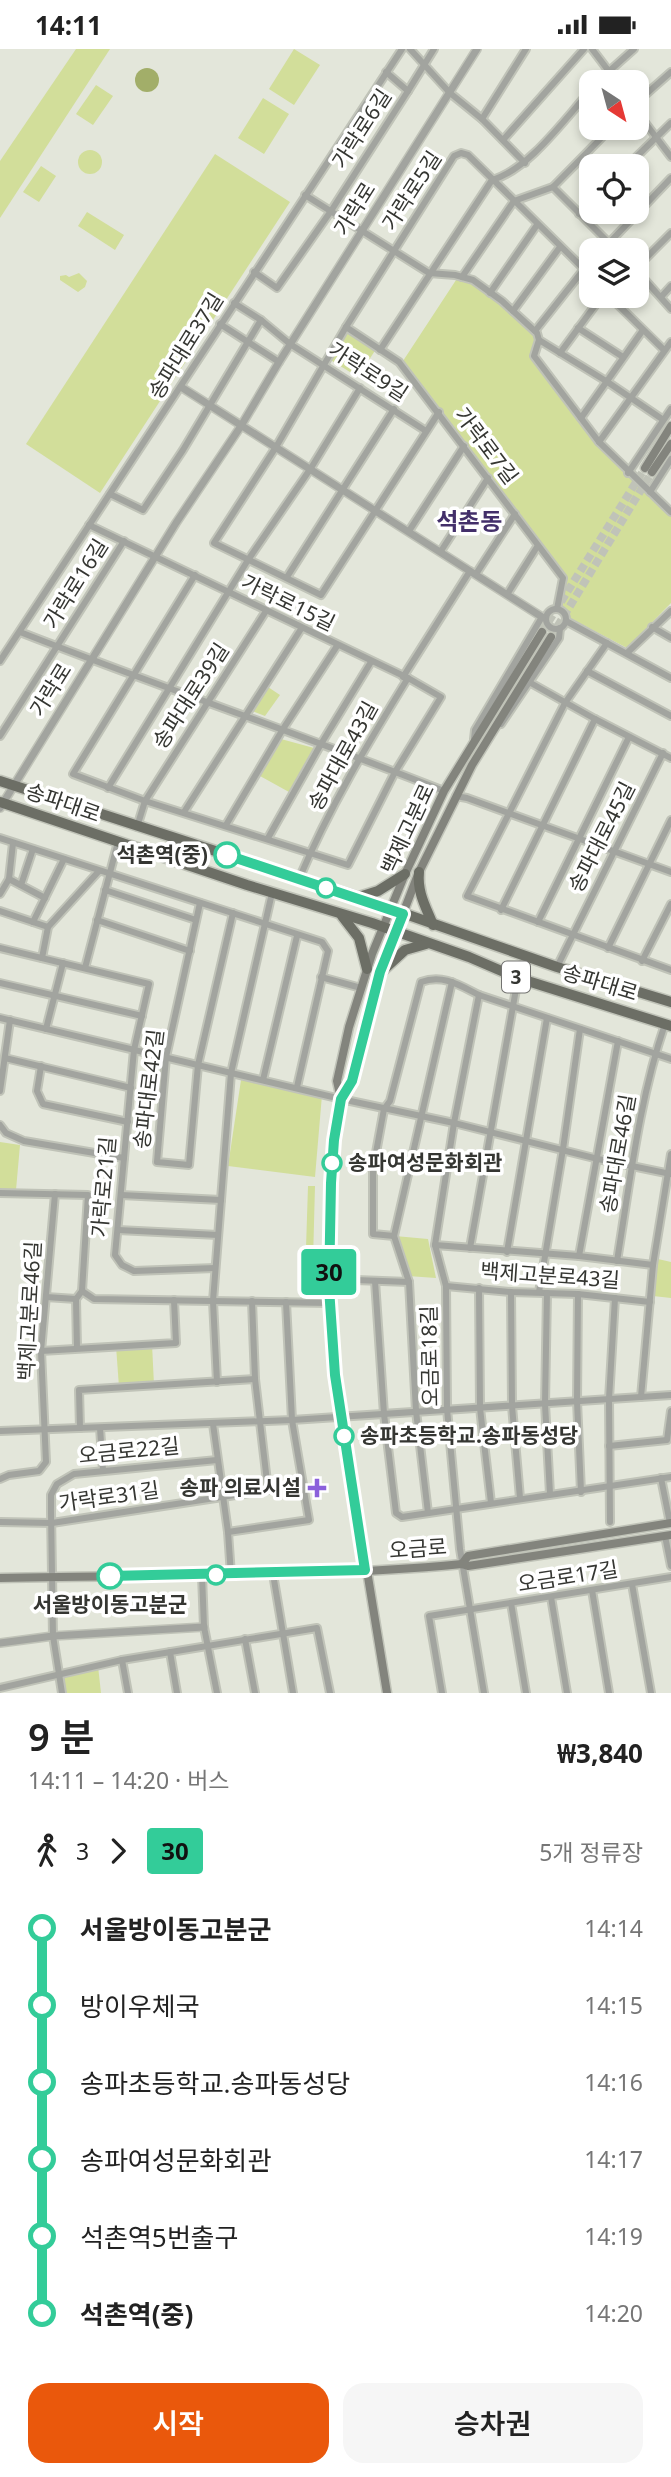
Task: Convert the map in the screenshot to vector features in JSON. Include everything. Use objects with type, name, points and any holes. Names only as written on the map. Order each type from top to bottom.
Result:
[{"type":"main road","points":[[671,426],[649,470],[671,444]]},
{"type":"main road","name":"백제고분로","points":[[387,1693],[335,1375],[329,1279],[332,1161],[341,1099],[338,1072],[367,969],[405,874],[444,791],[542,632]]},
{"type":"main road","name":"백제고분로","points":[[341,1099],[352,1081],[380,972],[419,872],[482,747],[551,637]]},
{"type":"main road","name":"송파대로","points":[[0,781],[357,897],[557,967],[671,1002]]},
{"type":"main road","name":"송파대로","points":[[1,804],[430,943],[518,978],[668,1025]]},
{"type":"main road","points":[[419,872],[422,904],[433,925]]},
{"type":"main road","points":[[357,897],[378,891],[405,874]]},
{"type":"main road","points":[[339,913],[359,937],[367,969]]},
{"type":"main road","points":[[380,972],[405,950],[430,943]]},
{"type":"main road","name":"오금로","points":[[462,1564],[468,1556],[671,1523]]},
{"type":"main road","name":"오금로","points":[[0,1578],[273,1574],[462,1564],[468,1566],[668,1535]]},
{"type":"street","name":"송파대로37길","points":[[0,661],[402,49]]},
{"type":"street","points":[[410,49],[450,93],[482,119],[525,163]]},
{"type":"street","points":[[408,91],[434,49]]},
{"type":"street","name":"가락로","points":[[1,804],[477,49]]},
{"type":"street","points":[[482,119],[526,49]]},
{"type":"street","points":[[503,140],[584,49]]},
{"type":"street","points":[[592,49],[609,69],[634,49]]},
{"type":"street","name":"가락로6길","points":[[254,272],[277,288],[331,211],[408,91],[386,72]]},
{"type":"street","points":[[649,91],[671,72]]},
{"type":"street","points":[[380,350],[492,180],[506,176],[525,163],[579,103]]},
{"type":"street","points":[[639,154],[671,123]]},
{"type":"street","points":[[649,128],[671,157]]},
{"type":"street","points":[[463,277],[514,201],[553,187],[599,140]]},
{"type":"street","name":"가락로5길","points":[[248,560],[214,543],[454,156],[461,153],[468,155],[579,264]]},
{"type":"street","points":[[614,238],[671,178]]},
{"type":"street","points":[[553,187],[579,213]]},
{"type":"street","points":[[305,195],[362,231]]},
{"type":"street","points":[[590,224],[604,238]]},
{"type":"street","points":[[490,293],[537,225]]},
{"type":"street","name":"가락로5길","points":[[362,231],[429,273],[472,280],[535,331],[539,340],[534,356],[599,442],[671,512]]},
{"type":"street","points":[[649,256],[671,233]]},
{"type":"street","points":[[513,311],[560,247]]},
{"type":"street","points":[[535,331],[579,275]]},
{"type":"street","points":[[649,283],[671,309]]},
{"type":"street","points":[[661,297],[671,286]]},
{"type":"street","points":[[234,303],[261,320],[290,344]]},
{"type":"street","points":[[560,353],[593,308]]},
{"type":"street","points":[[621,308],[664,350]]},
{"type":"street","points":[[110,494],[143,510],[261,320]]},
{"type":"street","points":[[220,324],[279,362]]},
{"type":"street","name":"가락로7길","points":[[346,327],[399,362],[439,412],[537,547],[563,578],[557,609]]},
{"type":"street","points":[[578,328],[623,357]]},
{"type":"street","points":[[582,418],[643,330]]},
{"type":"street","points":[[539,340],[606,380],[662,419]]},
{"type":"street","points":[[599,442],[671,342]]},
{"type":"street","name":"가락로9길","points":[[290,344],[426,431]]},
{"type":"street","points":[[181,387],[508,593],[544,618],[551,627],[560,628]]},
{"type":"street","points":[[108,788],[248,560],[311,468],[360,388]]},
{"type":"street","points":[[287,577],[394,409]]},
{"type":"street","points":[[628,473],[671,409]]},
{"type":"street","points":[[248,560],[321,595],[439,412]]},
{"type":"street","points":[[409,531],[464,446]]},
{"type":"street","points":[[650,492],[671,459]]},
{"type":"street","points":[[441,551],[488,478]]},
{"type":"street","name":"송파대로43길","points":[[299,879],[359,757],[405,678],[473,572],[515,514]]},
{"type":"street","points":[[89,525],[155,556]]},
{"type":"street","name":"가락로16길","points":[[0,736],[124,541]]},
{"type":"street","points":[[508,593],[537,547]]},
{"type":"street","name":"가락로15길","points":[[155,556],[441,697],[395,772]]},
{"type":"street","points":[[195,575],[72,774],[145,801],[348,865],[395,772]]},
{"type":"street","points":[[473,742],[475,730],[544,618],[557,609],[563,611],[566,621],[671,678]]},
{"type":"street","name":"송파대로39길","points":[[137,827],[145,801],[266,611]]},
{"type":"street","points":[[627,653],[671,611]]},
{"type":"street","points":[[482,747],[492,740],[559,638],[560,628],[566,621]]},
{"type":"street","points":[[652,627],[671,638]]},
{"type":"street","points":[[184,812],[300,629]]},
{"type":"street","name":"가락로16길","points":[[20,632],[444,791]]},
{"type":"street","points":[[607,643],[565,703],[467,896],[571,936],[671,970]]},
{"type":"street","points":[[226,825],[282,729],[337,646]]},
{"type":"street","points":[[268,838],[371,662]]},
{"type":"street","points":[[587,671],[671,716]]},
{"type":"street","points":[[529,683],[671,758]]},
{"type":"street","points":[[501,909],[595,719]]},
{"type":"street","points":[[538,922],[629,737]]},
{"type":"street","name":"송파대로45길","points":[[557,967],[663,753]]},
{"type":"street","points":[[456,796],[671,872]]},
{"type":"street","points":[[608,949],[671,820]]},
{"type":"street","points":[[0,838],[322,943],[328,951],[297,1087]]},
{"type":"street","points":[[85,968],[118,842]]},
{"type":"street","points":[[0,894],[9,879],[13,843]]},
{"type":"street","points":[[21,885],[33,849]]},
{"type":"street","points":[[33,922],[64,859]]},
{"type":"street","points":[[42,958],[48,927],[99,871]]},
{"type":"street","points":[[9,879],[45,898]]},
{"type":"street","points":[[105,890],[196,920]]},
{"type":"street","points":[[217,1382],[213,1301],[232,1073],[272,893]]},
{"type":"street","name":"송파대로42길","points":[[200,903],[166,1057],[158,1162],[189,1165],[198,1065],[233,913]]},
{"type":"street","points":[[642,961],[671,904]]},
{"type":"street","points":[[0,911],[48,927]]},
{"type":"street","points":[[97,920],[190,951]]},
{"type":"street","points":[[263,1080],[298,936]]},
{"type":"street","name":"가락로21길","points":[[0,948],[149,984],[134,1050],[115,1255],[122,1265],[134,1271],[215,1268]]},
{"type":"street","points":[[46,1029],[63,963]]},
{"type":"street","points":[[321,977],[361,988]]},
{"type":"street","points":[[394,1236],[373,1234],[373,1170],[384,1109],[390,1101],[421,982],[434,978],[452,982],[479,995],[547,1019],[671,1059]]},
{"type":"street","points":[[470,1248],[518,978]]},
{"type":"street","points":[[428,1513],[416,1411],[409,1282],[394,1236],[452,982]]},
{"type":"street","points":[[0,983],[142,1016]]},
{"type":"street","points":[[479,995],[454,1123],[435,1245],[579,1256],[653,1265]]},
{"type":"street","points":[[0,1018],[669,1174]]},
{"type":"street","points":[[508,1252],[547,1019]]},
{"type":"street","points":[[0,1091],[10,1020]]},
{"type":"street","name":"송파대로46길","points":[[617,1261],[654,1053],[668,1025]]},
{"type":"street","points":[[539,1292],[580,1029]]},
{"type":"street","points":[[579,1256],[618,1041]]},
{"type":"street","points":[[5,1058],[131,1088]]},
{"type":"street","points":[[41,1066],[37,1091],[43,1104],[128,1122]]},
{"type":"street","points":[[0,1125],[6,1133],[24,1141],[124,1158]]},
{"type":"street","points":[[641,1397],[653,1265],[671,1154]]},
{"type":"street","points":[[0,1193],[88,1195],[82,1291],[76,1299],[77,1347]]},
{"type":"street","name":"백제고분로46길","points":[[0,1479],[43,1468],[47,1456],[41,1350],[55,1194]]},
{"type":"street","points":[[121,1195],[221,1200]]},
{"type":"street","points":[[118,1230],[218,1235]]},
{"type":"street","name":"오금로18길","points":[[435,1245],[446,1286],[447,1409],[462,1564]]},
{"type":"street","points":[[329,1279],[409,1282]]},
{"type":"street","points":[[375,1281],[384,1415],[396,1513],[402,1517],[671,1477]]},
{"type":"street","name":"백제고분로43길","points":[[446,1286],[578,1294],[650,1302]]},
{"type":"street","points":[[479,1288],[480,1408],[491,1503]]},
{"type":"street","points":[[82,1291],[94,1299],[330,1303]]},
{"type":"street","points":[[511,1292],[512,1406],[520,1498]]},
{"type":"street","points":[[547,1293],[545,1404],[550,1494]]},
{"type":"street","points":[[578,1294],[580,1492]]},
{"type":"street","points":[[46,1297],[76,1299]]},
{"type":"street","points":[[610,1522],[609,1399],[615,1298]]},
{"type":"street","points":[[41,1350],[176,1343],[174,1300]]},
{"type":"street","points":[[223,1499],[268,1490],[255,1379],[252,1301]]},
{"type":"street","points":[[228,1532],[309,1520],[292,1420],[286,1302]]},
{"type":"street","points":[[80,1428],[79,1390],[255,1379]]},
{"type":"street","points":[[0,1431],[213,1425],[671,1395]]},
{"type":"street","points":[[609,1446],[667,1440],[671,1411]]},
{"type":"street","points":[[213,1425],[228,1532],[230,1575]]},
{"type":"street","points":[[100,1428],[103,1470]]},
{"type":"street","name":"오금로22길","points":[[62,1693],[53,1636],[51,1495],[57,1484],[74,1474],[218,1460]]},
{"type":"street","points":[[662,1478],[671,1523]]},
{"type":"street","name":"가락로31길","points":[[1,1522],[52,1523],[223,1499]]},
{"type":"street","points":[[0,1514],[1,1522]]},
{"type":"street","points":[[668,1535],[671,1566]]},
{"type":"street","points":[[462,1564],[484,1693]]},
{"type":"street","points":[[273,1574],[293,1693]]},
{"type":"street","points":[[202,1575],[204,1627],[217,1693]]},
{"type":"street","name":"오금로17길","points":[[442,1693],[429,1616],[671,1577]]},
{"type":"street","points":[[632,1584],[651,1693]]},
{"type":"street","points":[[592,1590],[609,1693]]},
{"type":"street","points":[[551,1597],[567,1693]]},
{"type":"street","points":[[511,1604],[526,1693]]},
{"type":"street","points":[[0,1643],[53,1636],[204,1627]]},
{"type":"street","points":[[0,1688],[122,1660],[317,1627],[330,1693]]},
{"type":"street","points":[[246,1639],[255,1693]]},
{"type":"street","points":[[170,1652],[177,1693]]},
{"type":"street","points":[[122,1660],[128,1693]]},
{"type":"street","points":[[22,1683],[23,1693]]},
{"type":"shaded area","points":[[76,49],[110,49],[0,218],[0,161]]},
{"type":"shaded area","points":[[294,49],[320,65],[294,105],[269,89]]},
{"type":"shaded area","points":[[147,68],[158,75],[159,80],[152,91],[147,92],[136,85],[135,80],[142,69]]},
{"type":"shaded area","points":[[96,85],[113,96],[93,125],[76,114]]},
{"type":"shaded area","points":[[263,98],[289,114],[264,154],[238,138]]},
{"type":"shaded area","points":[[90,150],[98,154],[102,162],[98,170],[90,174],[82,170],[78,162],[82,154]]},
{"type":"shaded area","points":[[215,154],[290,202],[100,493],[26,444]]},
{"type":"shaded area","points":[[41,166],[56,176],[39,202],[23,192]]},
{"type":"shaded area","points":[[87,212],[124,235],[115,250],[78,226]]},
{"type":"shaded area","points":[[79,273],[87,281],[85,287],[78,292],[60,280],[60,276],[69,277]]},
{"type":"shaded area","points":[[458,277],[490,294],[536,334],[538,341],[533,357],[597,442],[671,514],[671,603],[627,648],[568,617],[565,608],[559,605],[565,578],[401,364]]},
{"type":"shaded area","points":[[347,329],[376,349],[358,377],[329,359]]},
{"type":"shaded area","points":[[268,687],[280,695],[265,716],[252,711]]},
{"type":"shaded area","points":[[281,739],[314,748],[289,792],[260,776]]},
{"type":"shaded area","points":[[241,1080],[322,1095],[315,1177],[228,1166]]},
{"type":"shaded area","points":[[0,1142],[20,1145],[16,1190],[0,1190]]},
{"type":"shaded area","points":[[308,1186],[315,1186],[312,1299],[312,1261],[306,1248]]},
{"type":"shaded area","points":[[395,1236],[428,1239],[436,1278],[408,1276]]},
{"type":"shaded area","points":[[658,1259],[671,1262],[671,1298],[653,1296]]},
{"type":"shaded area","points":[[152,1344],[154,1385],[119,1387],[116,1346]]},
{"type":"shaded area","points":[[98,1666],[101,1693],[64,1693],[60,1673]]},
{"type":"tunnel","points":[[542,632],[645,468]]},
{"type":"tunnel","points":[[551,637],[652,472]]},
{"type":"bus line","name":"30","points":[[110,1576],[365,1570],[335,1375],[329,1288],[331,1183],[334,1140],[341,1099],[352,1081],[380,972],[403,914],[227,855]]},
{"type":"place","name":"석촌역(중)","points":[[227,855]]},
{"type":"place","name":"송파여성문화회관","points":[[332,1163]]},
{"type":"place","name":"송파초등학교.송파동성당","points":[[344,1436]]},
{"type":"place","name":"송파 의료시설","points":[[317,1488]]},
{"type":"place","name":"서울방이동고분군","points":[[110,1576]]},
{"type":"district","name":"석촌동","points":[[469,522]]}]
